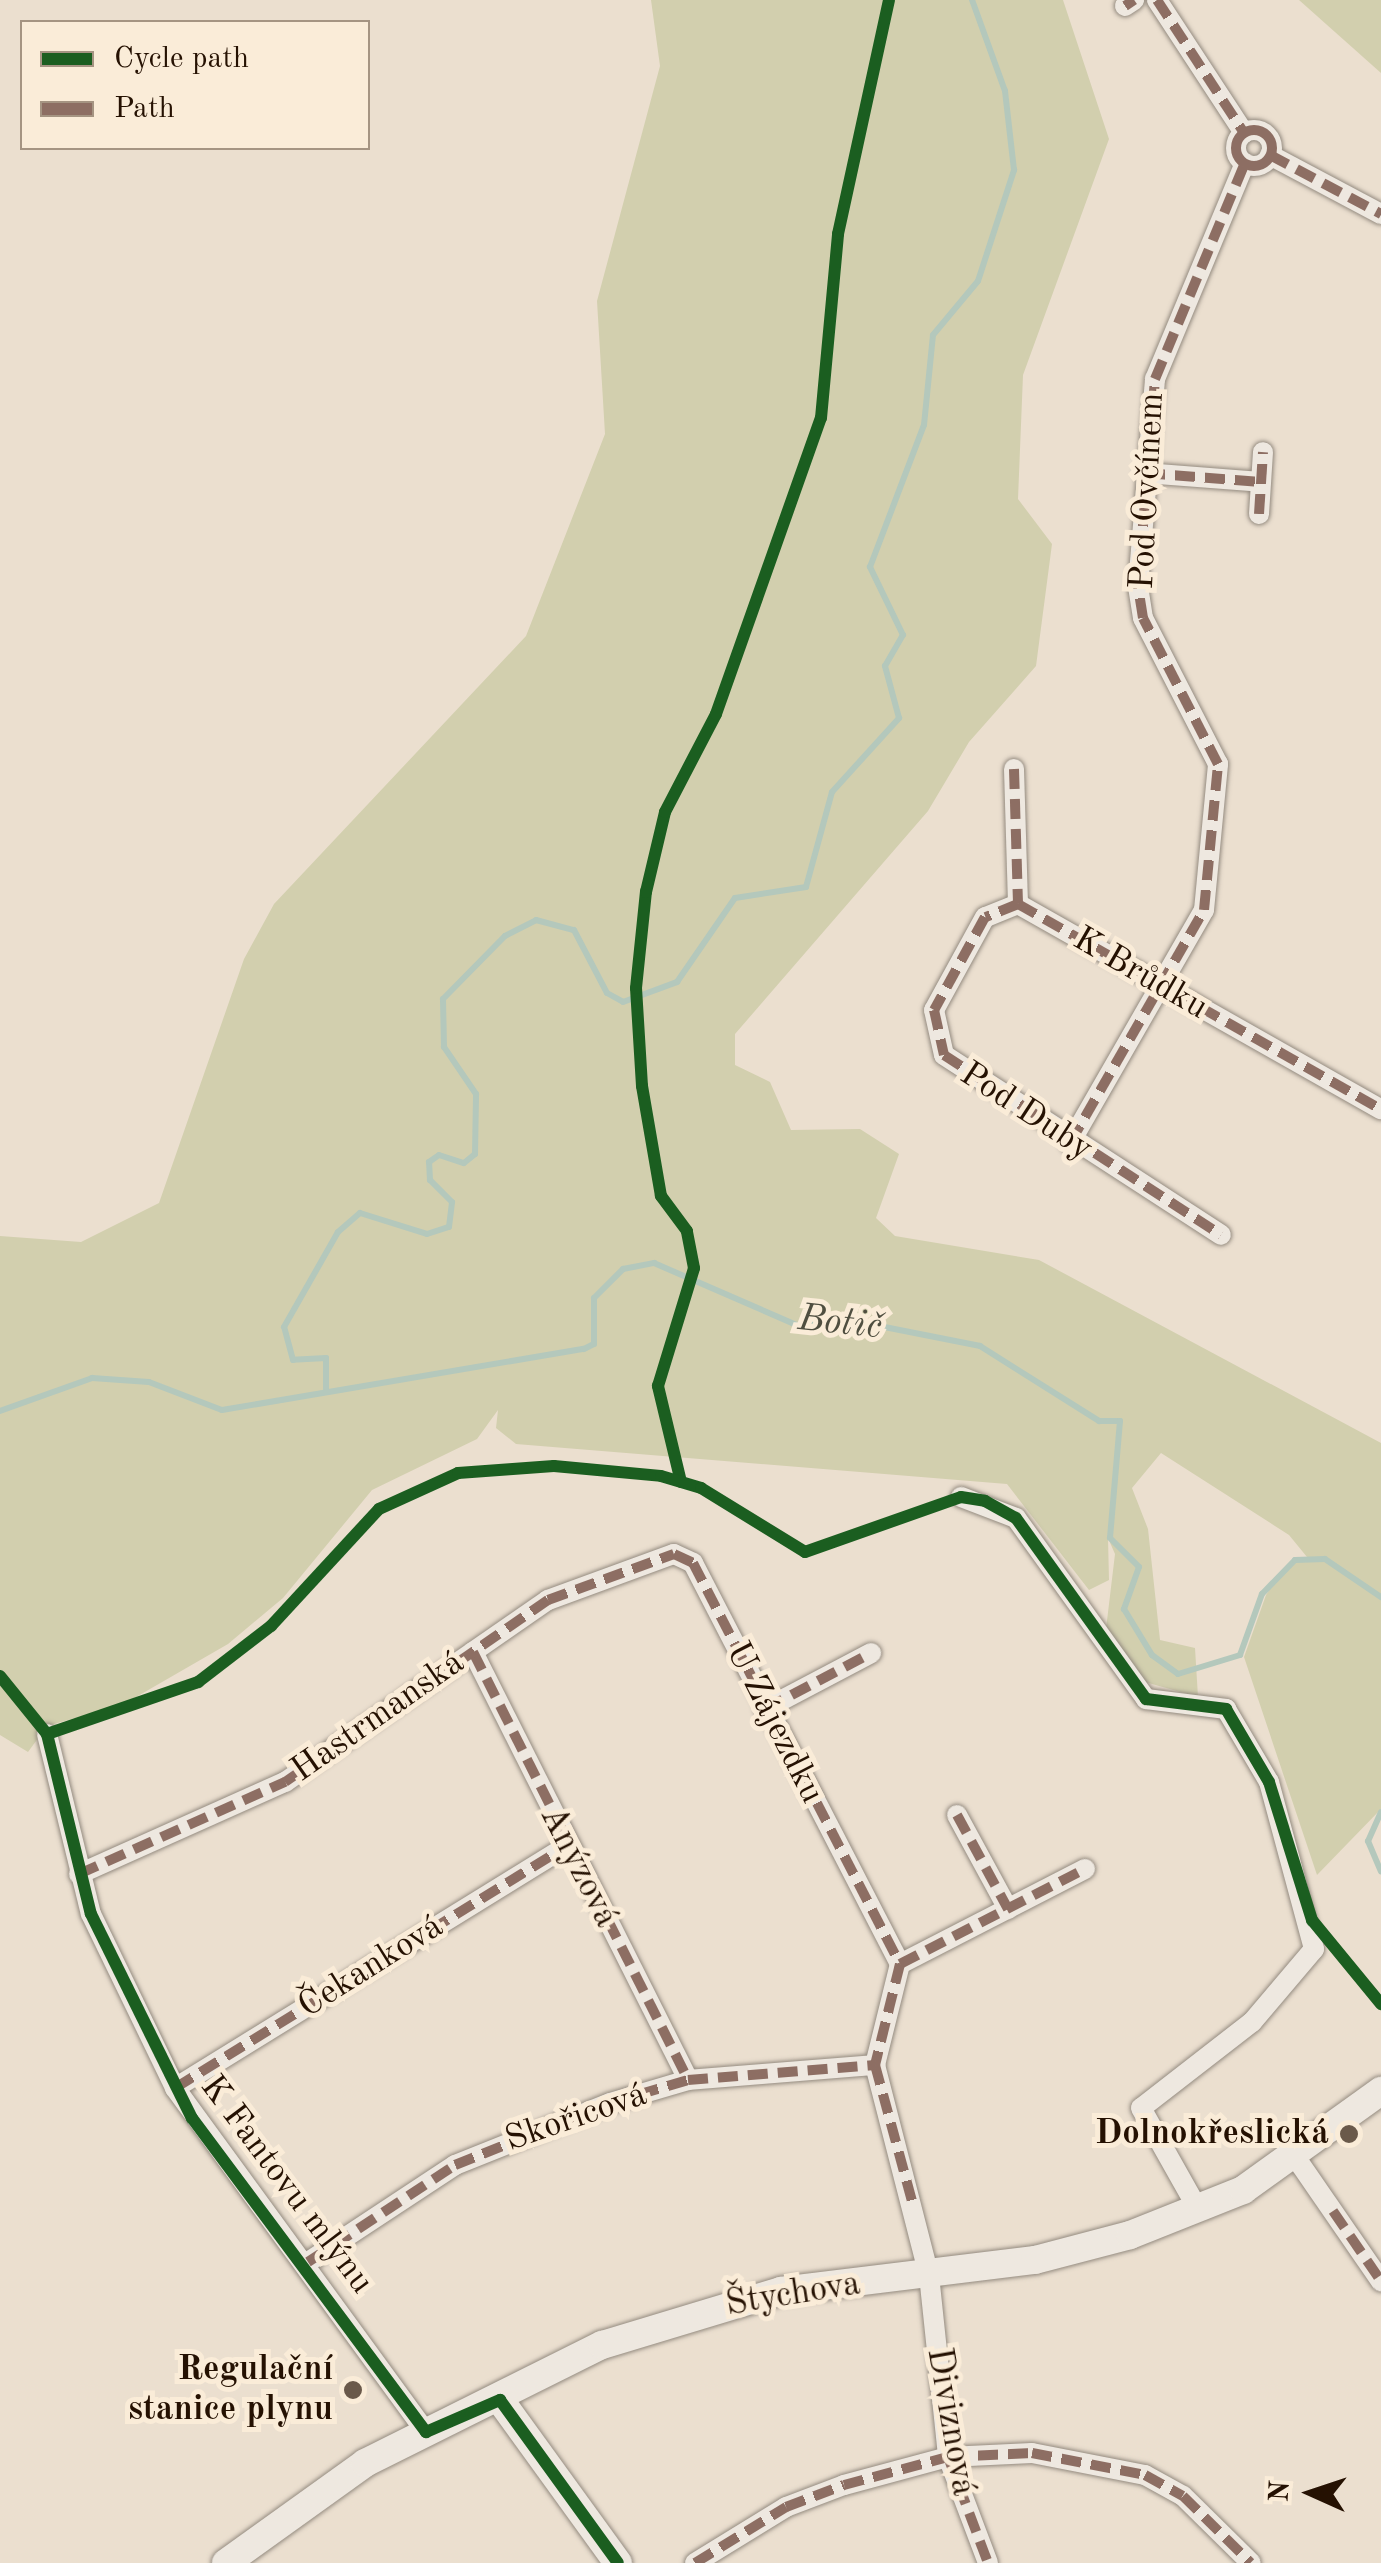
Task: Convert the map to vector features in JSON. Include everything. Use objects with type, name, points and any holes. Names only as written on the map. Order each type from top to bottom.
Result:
[{"type":"street","points":[[1157,0],[1244,133]]},
{"type":"street","points":[[1244,133],[1263,132],[1270,155],[1381,214]]},
{"type":"street","points":[[1244,133],[1236,151],[1246,163],[1270,155]]},
{"type":"street","name":"Pod Ovčínem","points":[[1070,1144],[1204,910],[1218,764],[1143,618],[1145,473],[1166,341],[1246,163]]},
{"type":"street","points":[[1260,514],[1263,452]]},
{"type":"street","points":[[1145,473],[1262,482]]},
{"type":"street","points":[[1014,769],[1018,904]]},
{"type":"street","name":"K Brůdku","points":[[1018,904],[1381,1109]]},
{"type":"street","name":"Pod Duby","points":[[1018,904],[985,917],[934,1010],[934,1037],[953,1066],[1070,1144],[1221,1235]]},
{"type":"street","points":[[961,1498],[1016,1518],[1146,1699],[1226,1709],[1269,1782],[1314,1949],[1252,2022],[1141,2108],[1199,2211]]},
{"type":"street","name":"Hastrmanská","points":[[79,1874],[285,1782],[548,1600],[674,1554]]},
{"type":"street","name":"U Zájezdku","points":[[674,1554],[693,1563],[900,1964]]},
{"type":"street","name":"Anýzová","points":[[473,1652],[566,1846],[688,2080]]},
{"type":"street","points":[[766,1708],[871,1653]]},
{"type":"street","name":"K Fantovu mlýnu","points":[[47,1734],[79,1874],[175,2088],[308,2262],[426,2432]]},
{"type":"street","points":[[957,1815],[1008,1908]]},
{"type":"street","name":"Čekanková","points":[[175,2088],[566,1846]]},
{"type":"street","points":[[929,2275],[876,2065],[900,1964],[1085,1869]]},
{"type":"street","name":"Skořicová","points":[[308,2262],[472,2157],[688,2080],[876,2065]]},
{"type":"street","name":"Štychova","points":[[226,2563],[305,2499],[426,2432],[500,2400],[602,2345],[691,2313],[781,2291],[1035,2260],[1199,2211],[1296,2158],[1381,2091]]},
{"type":"street","points":[[1296,2158],[1381,2281]]},
{"type":"street","name":"Diviznová","points":[[929,2275],[948,2457],[988,2563]]},
{"type":"street","points":[[500,2400],[618,2563]]},
{"type":"street","points":[[695,2563],[786,2507],[948,2457],[1032,2454],[1145,2475],[1182,2496],[1250,2563]]},
{"type":"shaded area","points":[[651,0],[1063,0],[1109,139],[1023,375],[1018,499],[1052,544],[1036,666],[969,742],[928,811],[735,1034],[735,1065],[770,1082],[791,1130],[860,1129],[899,1154],[876,1218],[895,1236],[1039,1260],[1381,1443],[1381,1809],[1317,1875],[1244,1657],[1266,1595],[1284,1568],[1307,1557],[1289,1535],[1161,1453],[1132,1488],[1148,1529],[1160,1640],[1195,1648],[1198,1697],[1138,1680],[1106,1629],[1115,1554],[1108,1538],[1109,1580],[1089,1590],[1007,1484],[516,1444],[496,1428],[498,1410],[477,1439],[372,1490],[283,1598],[228,1644],[124,1704],[47,1726],[28,1752],[0,1735],[0,1236],[81,1242],[159,1203],[244,959],[274,904],[526,636],[605,434],[597,301],[660,66]]},
{"type":"shaded area","points":[[1299,0],[1381,0],[1381,73]]},
{"type":"waterway","points":[[326,1392],[326,1358],[293,1360],[284,1327],[338,1232],[360,1213],[427,1234],[449,1227],[452,1202],[430,1180],[429,1162],[439,1155],[464,1163],[475,1154],[476,1094],[444,1047],[443,999],[505,936],[536,920],[574,930],[607,993],[623,1002],[677,982],[735,898],[806,887],[832,792],[899,718],[885,666],[903,635],[870,567],[924,425],[933,335],[978,281],[1014,170],[1005,91],[972,0]]},
{"type":"waterway","name":"Botič","points":[[0,1411],[92,1378],[149,1382],[222,1410],[584,1349],[594,1344],[594,1298],[623,1269],[654,1263],[799,1326],[844,1319],[980,1346],[1099,1421],[1120,1421],[1110,1538],[1139,1567],[1124,1609],[1152,1655],[1178,1674],[1240,1655],[1262,1594],[1295,1560],[1325,1559],[1381,1597]]},
{"type":"waterway","name":"Botič","points":[[1381,1812],[1368,1841],[1381,1871]]},
{"type":"marked path","points":[[1125,6],[1134,0]]},
{"type":"marked path","points":[[1157,0],[1244,133]]},
{"type":"marked path","points":[[1254,130],[1267,135],[1272,148],[1267,161],[1254,166],[1241,161],[1236,148],[1241,135],[1254,130]]},
{"type":"marked path","points":[[1270,155],[1381,214]]},
{"type":"marked path","points":[[1070,1143],[1204,910],[1218,764],[1143,618],[1138,586],[1155,379],[1245,163]]},
{"type":"marked path","points":[[1259,514],[1263,452]]},
{"type":"marked path","points":[[1145,473],[1261,482]]},
{"type":"marked path","points":[[1014,769],[1018,904],[1381,1109]]},
{"type":"marked path","points":[[1018,904],[985,917],[934,1010],[944,1055],[1221,1235]]},
{"type":"marked path","points":[[79,1874],[285,1782],[548,1600],[674,1554],[693,1563],[900,1964],[875,2065],[913,2205]]},
{"type":"marked path","points":[[473,1652],[688,2080]]},
{"type":"marked path","points":[[765,1709],[871,1653]]},
{"type":"marked path","points":[[957,1815],[1008,1909]]},
{"type":"marked path","points":[[175,2088],[567,1846]]},
{"type":"marked path","points":[[900,1964],[1085,1869]]},
{"type":"marked path","points":[[308,2262],[455,2165],[610,2103],[688,2080],[875,2065]]},
{"type":"marked path","points":[[1333,2211],[1381,2281]]},
{"type":"marked path","points":[[695,2563],[786,2507],[844,2485],[948,2457],[1032,2453],[1145,2475],[1183,2496],[1251,2563]]},
{"type":"marked path","points":[[948,2457],[988,2563]]},
{"type":"cycle path","points":[[681,1482],[658,1386],[694,1268],[687,1231],[661,1196],[642,1086],[636,988],[646,892],[665,812],[716,714],[821,418],[838,234],[889,0]]},
{"type":"cycle path","points":[[47,1734],[198,1682],[271,1626],[379,1509],[458,1473],[554,1466],[661,1476],[701,1488],[805,1552],[961,1497],[985,1501],[1016,1518],[1146,1699],[1226,1709],[1269,1782],[1312,1920],[1381,2004]]},
{"type":"cycle path","points":[[0,1676],[47,1734],[91,1914],[192,2118],[426,2432],[500,2400],[618,2563]]},
{"type":"place","name":"Dolnokřeslická","points":[[1349,2134]]},
{"type":"place","name":"Regulační stanice plynu","points":[[353,2390]]}]
